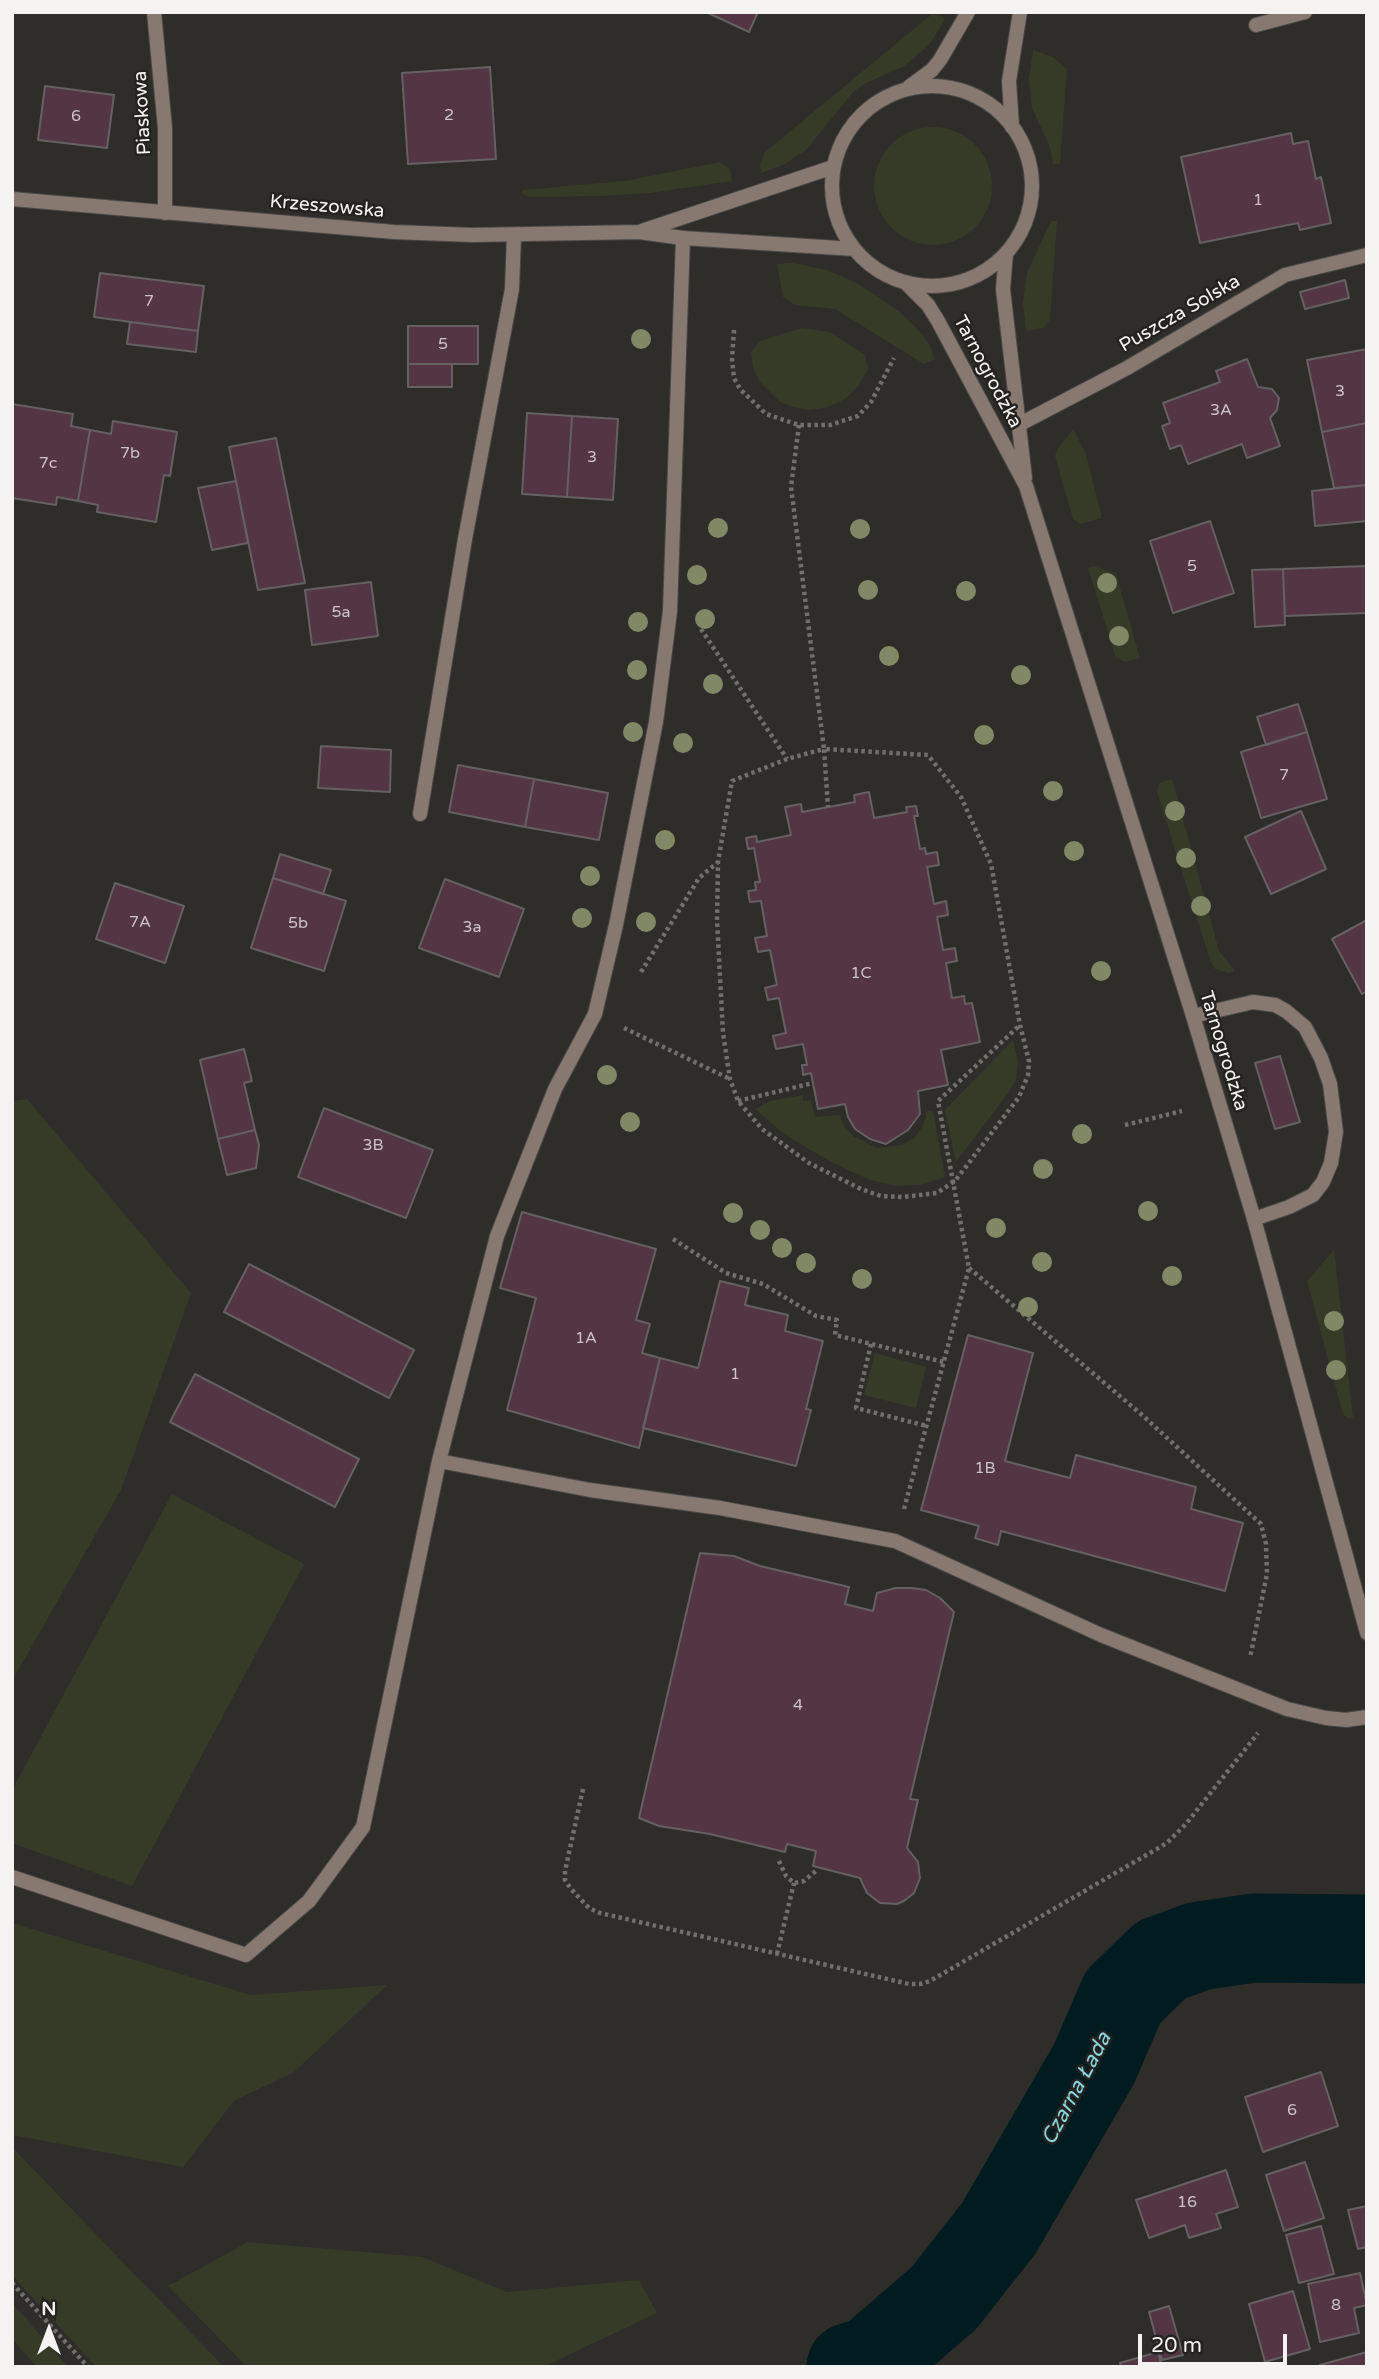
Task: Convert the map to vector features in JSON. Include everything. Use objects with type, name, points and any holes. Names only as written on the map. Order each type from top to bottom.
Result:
[{"type":"street","name":"Piaskowa","points":[[154,12],[165,128],[165,213]]},
{"type":"street","points":[[908,88],[947,86],[966,91],[999,112],[1012,127],[1028,157],[1031,191],[1029,208],[1016,240],[992,265],[959,282],[923,285],[885,275],[854,249],[845,237],[835,210],[832,189],[833,167],[844,137],[859,117],[878,101],[908,88],[932,70],[968,12]]},
{"type":"street","points":[[1012,127],[1009,82],[1020,12]]},
{"type":"street","points":[[1256,24],[1305,12]]},
{"type":"street","name":"Krzeszowska","points":[[639,232],[833,167]]},
{"type":"street","name":"Krzeszowska","points":[[12,199],[394,232],[514,235],[639,232],[683,238],[854,249]]},
{"type":"street","points":[[420,814],[465,539],[512,289],[514,235]]},
{"type":"street","points":[[12,1877],[246,1955],[309,1901],[363,1827],[439,1461],[497,1236],[555,1089],[595,1014],[656,722],[670,611],[683,238]]},
{"type":"street","name":"Tarnogrodzka","points":[[1006,253],[1003,289],[1026,486]]},
{"type":"street","name":"Puszcza Solska","points":[[1020,424],[1127,368],[1285,275],[1367,255]]},
{"type":"street","name":"Tarnogrodzka","points":[[905,282],[928,305],[938,321],[1026,486],[1254,1219],[1367,1633]]},
{"type":"street","points":[[1193,1016],[1253,1002],[1275,1005],[1305,1027],[1321,1058],[1329,1084],[1336,1132],[1331,1163],[1323,1182],[1313,1195],[1254,1219]]},
{"type":"street","points":[[439,1461],[590,1490],[720,1508],[895,1541],[1101,1635],[1287,1709],[1326,1718],[1346,1720],[1367,1717]]},
{"type":"path","points":[[734,330],[732,359],[734,378],[740,389],[766,414],[799,425],[830,425],[858,416],[871,402],[894,358]]},
{"type":"path","points":[[799,425],[790,487],[824,749],[828,807]]},
{"type":"path","points":[[670,611],[692,615],[787,760]]},
{"type":"path","points":[[824,749],[928,755],[961,797],[991,864],[1020,1025],[1029,1060],[1028,1075],[1024,1088],[955,1181],[937,1193],[902,1198],[881,1196],[810,1163],[762,1129],[738,1101],[730,1079],[723,1033],[718,933],[719,862],[732,781],[787,760],[824,749]]},
{"type":"path","points":[[604,976],[636,981],[699,878],[719,862]]},
{"type":"path","points":[[595,1014],[730,1079]]},
{"type":"path","points":[[895,1541],[969,1268],[955,1181],[938,1101],[1020,1025]]},
{"type":"path","points":[[738,1101],[813,1083]]},
{"type":"path","points":[[1125,1125],[1182,1111]]},
{"type":"path","points":[[673,1239],[726,1273],[763,1284],[816,1316],[837,1320],[835,1335],[944,1362]]},
{"type":"path","points":[[969,1268],[1141,1414],[1261,1524],[1266,1544],[1267,1574],[1242,1692]]},
{"type":"path","points":[[871,1344],[856,1408],[927,1426]]},
{"type":"path","points":[[583,1789],[565,1880],[589,1909],[909,1984],[920,1984],[930,1981],[1167,1843],[1186,1824],[1260,1730],[1287,1709]]},
{"type":"path","points":[[779,1861],[786,1876],[794,1883]]},
{"type":"path","points":[[794,1883],[804,1881],[817,1870]]},
{"type":"path","points":[[777,1954],[794,1883]]},
{"type":"path","points":[[12,2283],[88,2367]]},
{"type":"green space","points":[[932,14],[944,17],[944,21],[931,42],[920,53],[904,66],[854,91],[806,150],[783,165],[761,173],[760,165],[765,152]]},
{"type":"green space","points":[[1033,50],[1053,57],[1067,69],[1060,164],[1053,164],[1050,147],[1032,108],[1029,79]]},
{"type":"green space","points":[[933,127],[956,132],[975,144],[987,163],[992,186],[987,209],[975,228],[956,240],[933,245],[910,240],[891,228],[879,209],[874,186],[879,163],[891,144],[910,132]]},
{"type":"green space","points":[[720,162],[730,169],[732,181],[650,193],[601,196],[528,197],[522,193],[522,190],[625,181]]},
{"type":"green space","points":[[1051,221],[1057,221],[1050,320],[1043,328],[1026,331],[1023,302],[1027,273]]},
{"type":"green space","points":[[793,263],[827,270],[857,283],[877,296],[919,330],[935,359],[924,364],[835,309],[795,305],[783,297],[777,264]]},
{"type":"green space","points":[[802,328],[830,332],[864,354],[868,369],[850,395],[838,403],[809,410],[794,407],[780,402],[759,381],[751,352],[760,341]]},
{"type":"green space","points":[[1073,429],[1086,454],[1102,518],[1080,524],[1073,519],[1055,456]]},
{"type":"green space","points":[[1094,566],[1116,574],[1140,658],[1125,662],[1116,658],[1088,568]]},
{"type":"green space","points":[[1172,779],[1219,951],[1235,971],[1229,973],[1215,969],[1210,960],[1157,792],[1159,783]]},
{"type":"green space","points":[[1013,1040],[1018,1061],[1016,1080],[956,1162],[945,1110]]},
{"type":"green space","points":[[803,1095],[803,1101],[811,1100],[815,1117],[840,1115],[844,1126],[853,1136],[877,1148],[903,1145],[915,1137],[923,1126],[927,1111],[933,1111],[945,1177],[920,1185],[896,1186],[870,1180],[807,1148],[782,1132],[755,1109],[770,1101]]},
{"type":"green space","points":[[27,1099],[191,1293],[121,1490],[12,1681],[12,1101]]},
{"type":"green space","points":[[1334,1250],[1353,1418],[1347,1418],[1343,1414],[1307,1281]]},
{"type":"green space","points":[[875,1353],[926,1367],[916,1408],[864,1395]]},
{"type":"green space","points":[[172,1494],[304,1564],[132,1886],[12,1843],[12,1790]]},
{"type":"green space","points":[[12,1923],[251,1995],[387,1985],[294,2072],[234,2101],[183,2167],[12,2135]]},
{"type":"green space","points":[[12,2147],[224,2367],[96,2367],[12,2275]]},
{"type":"green space","points":[[248,2242],[422,2257],[507,2292],[639,2280],[657,2313],[543,2367],[247,2367],[168,2286]]},
{"type":"green space","points":[[12,2303],[68,2367],[37,2367],[12,2339]]},
{"type":"building","points":[[706,12],[758,12],[749,32]]},
{"type":"building","points":[[490,67],[496,159],[408,164],[402,73]]},
{"type":"building","points":[[45,86],[114,95],[107,148],[38,140]]},
{"type":"building","points":[[1291,133],[1293,144],[1308,141],[1316,179],[1321,177],[1331,223],[1300,230],[1298,223],[1200,243],[1181,157]]},
{"type":"building","points":[[100,273],[204,286],[198,331],[94,317]]},
{"type":"building","points":[[1345,280],[1349,298],[1305,309],[1300,292]]},
{"type":"building","points":[[130,322],[198,331],[196,352],[127,344]]},
{"type":"building","points":[[408,326],[478,326],[478,364],[408,364]]},
{"type":"building","points":[[1367,349],[1367,423],[1322,432],[1307,360]]},
{"type":"building","points":[[1247,359],[1258,387],[1272,389],[1279,398],[1277,410],[1270,418],[1280,446],[1247,458],[1242,444],[1188,464],[1181,445],[1170,449],[1162,426],[1170,423],[1163,403],[1220,382],[1216,371]]},
{"type":"building","points":[[408,364],[452,364],[452,387],[408,387]]},
{"type":"building","points":[[12,404],[73,414],[71,426],[90,430],[78,501],[57,497],[56,505],[12,498]]},
{"type":"building","points":[[527,413],[572,416],[567,497],[522,494]]},
{"type":"building","points":[[572,416],[618,419],[613,500],[567,497]]},
{"type":"building","points":[[113,421],[177,432],[170,476],[164,475],[156,522],[97,512],[98,505],[78,501],[90,430],[111,434]]},
{"type":"building","points":[[1367,423],[1367,485],[1334,488],[1322,432]]},
{"type":"building","points":[[276,438],[305,583],[258,590],[229,447]]},
{"type":"building","points":[[236,481],[248,543],[212,550],[198,488]]},
{"type":"building","points":[[1367,485],[1367,521],[1315,526],[1312,491]]},
{"type":"building","points":[[1210,521],[1234,593],[1173,613],[1150,541]]},
{"type":"building","points":[[1367,566],[1367,613],[1285,616],[1283,569]]},
{"type":"building","points":[[1283,569],[1285,625],[1255,627],[1252,570]]},
{"type":"building","points":[[371,582],[378,636],[312,645],[305,590]]},
{"type":"building","points":[[1298,704],[1307,732],[1266,745],[1257,717]]},
{"type":"building","points":[[1307,732],[1327,799],[1261,818],[1241,752]]},
{"type":"building","points":[[321,746],[391,750],[390,792],[318,788]]},
{"type":"building","points":[[458,765],[534,779],[525,827],[449,812]]},
{"type":"building","points":[[534,779],[608,793],[599,840],[525,827]]},
{"type":"building","points":[[869,792],[874,818],[907,812],[906,807],[916,806],[918,816],[914,816],[920,849],[925,848],[926,854],[937,852],[939,865],[927,867],[934,904],[946,901],[948,915],[937,917],[943,950],[955,948],[957,961],[946,963],[952,998],[964,996],[965,1004],[972,1003],[980,1042],[941,1050],[948,1085],[918,1091],[920,1114],[908,1130],[886,1144],[870,1139],[855,1129],[845,1104],[818,1109],[811,1073],[803,1075],[802,1065],[807,1065],[803,1044],[776,1049],[773,1036],[786,1033],[779,998],[768,1000],[765,988],[777,985],[770,950],[758,952],[755,938],[767,936],[761,901],[750,902],[748,891],[756,890],[755,882],[760,882],[754,848],[748,849],[746,838],[756,836],[757,842],[791,835],[785,807],[801,804],[802,812],[855,802],[854,795]]},
{"type":"building","points":[[1301,811],[1326,869],[1271,894],[1245,837]]},
{"type":"building","points":[[280,854],[331,870],[323,894],[273,878]]},
{"type":"building","points":[[273,878],[346,901],[324,971],[251,948]]},
{"type":"building","points":[[445,879],[524,909],[499,977],[419,948]]},
{"type":"building","points":[[115,883],[184,906],[165,963],[96,939]]},
{"type":"building","points":[[1367,920],[1367,991],[1362,994],[1332,939]]},
{"type":"building","points":[[244,1049],[252,1081],[244,1083],[255,1130],[218,1139],[200,1060]]},
{"type":"building","points":[[1280,1056],[1300,1122],[1275,1129],[1255,1063]]},
{"type":"building","points":[[324,1108],[433,1150],[406,1218],[298,1177]]},
{"type":"building","points":[[255,1130],[259,1145],[256,1168],[227,1175],[218,1139]]},
{"type":"building","points":[[522,1212],[656,1249],[636,1320],[650,1324],[642,1353],[660,1358],[639,1448],[507,1410],[536,1298],[500,1288]]},
{"type":"building","points":[[249,1264],[414,1350],[389,1398],[224,1312]]},
{"type":"building","points":[[720,1281],[749,1288],[745,1305],[788,1315],[785,1331],[823,1341],[806,1409],[811,1410],[796,1466],[643,1428],[660,1358],[698,1368]]},
{"type":"building","points":[[968,1335],[1033,1353],[1005,1461],[1070,1478],[1076,1455],[1196,1487],[1191,1509],[1243,1523],[1225,1591],[1001,1531],[998,1545],[975,1538],[979,1526],[921,1510]]},
{"type":"building","points":[[195,1374],[359,1459],[335,1507],[170,1422]]},
{"type":"building","points":[[700,1553],[734,1556],[760,1566],[849,1587],[845,1604],[873,1611],[877,1593],[896,1588],[911,1588],[926,1590],[940,1598],[954,1612],[910,1799],[918,1800],[907,1848],[918,1862],[920,1878],[914,1893],[904,1901],[897,1904],[880,1903],[867,1893],[860,1878],[813,1866],[816,1851],[787,1844],[785,1852],[710,1834],[659,1826],[639,1818]]},
{"type":"building","points":[[1321,2072],[1338,2126],[1263,2152],[1245,2097]]},
{"type":"building","points":[[1305,2162],[1324,2218],[1284,2231],[1266,2175]]},
{"type":"building","points":[[1226,2170],[1238,2207],[1216,2214],[1221,2228],[1189,2238],[1185,2225],[1149,2238],[1136,2200]]},
{"type":"building","points":[[1367,2206],[1367,2247],[1358,2249],[1348,2210]]},
{"type":"building","points":[[1321,2226],[1334,2274],[1299,2283],[1286,2235]]},
{"type":"building","points":[[1360,2273],[1367,2305],[1354,2308],[1359,2333],[1320,2342],[1308,2284]]},
{"type":"building","points":[[1293,2291],[1310,2349],[1265,2362],[1249,2304]]},
{"type":"building","points":[[1169,2306],[1183,2355],[1162,2360],[1149,2312]]},
{"type":"building","points":[[1158,2352],[1162,2367],[1121,2367],[1120,2363]]},
{"type":"building","points":[[1367,2352],[1367,2367],[1320,2367],[1320,2365]]},
{"type":"waterway","name":"Czarna Łada","points":[[851,2367],[871,2361],[944,2298],[999,2228],[1094,2064],[1123,1997],[1161,1960],[1199,1946],[1254,1938],[1367,1939]]}]
